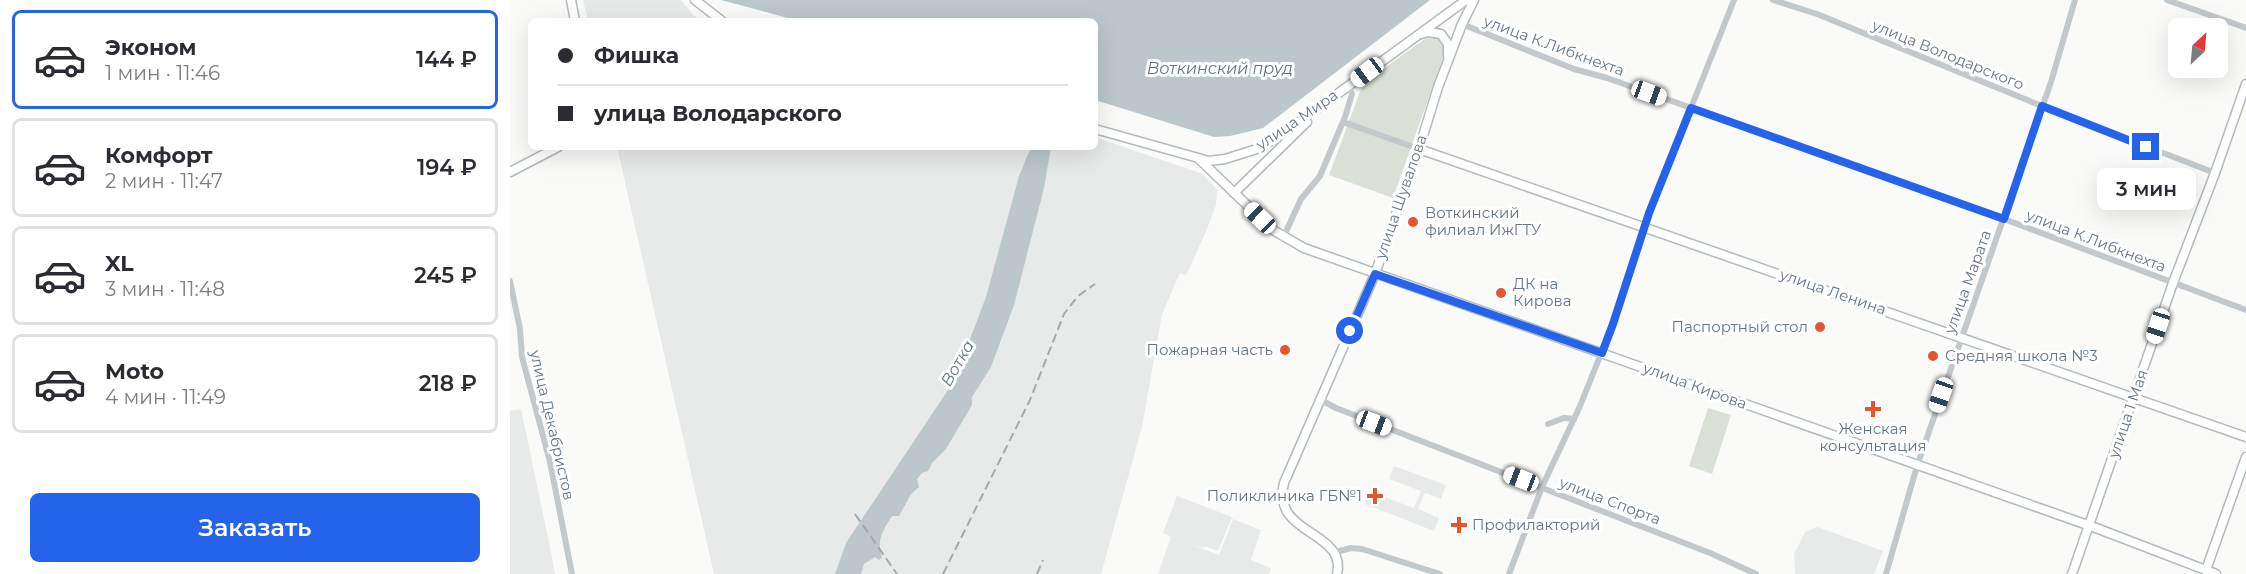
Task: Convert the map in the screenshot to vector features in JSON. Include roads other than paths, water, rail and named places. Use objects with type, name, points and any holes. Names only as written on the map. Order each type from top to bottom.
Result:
[{"type":"main road","points":[[571,0],[574,18]]},
{"type":"main road","points":[[695,0],[718,18]]},
{"type":"main road","name":"улица Мира","points":[[1199,159],[1209,161],[1225,159],[1260,148],[1326,103],[1466,0]]},
{"type":"main road","points":[[1448,59],[1474,0]]},
{"type":"main road","points":[[1415,36],[1428,32],[1441,34],[1448,44],[1448,59]]},
{"type":"main road","name":"улица Шувалова","points":[[1336,552],[1293,519],[1284,509],[1281,496],[1284,483],[1375,274],[1448,59]]},
{"type":"main road","name":"улица 1 Мая","points":[[2072,574],[2173,283],[2246,84]]},
{"type":"main road","points":[[1234,193],[1326,103]]},
{"type":"main road","points":[[1098,130],[1199,159]]},
{"type":"main road","name":"улица Ленина","points":[[1419,149],[2246,437]]},
{"type":"main road","points":[[510,172],[552,150]]},
{"type":"main road","name":"улица Кирова","points":[[1199,159],[1273,230],[1283,238],[1304,248],[2216,574]]},
{"type":"main road","points":[[2206,570],[2246,457]]},
{"type":"main road","points":[[1336,552],[1339,563],[1337,574]]},
{"type":"street","points":[[1509,574],[1542,487],[1602,353],[1645,227],[1734,0]]},
{"type":"street","name":"улица Володарского","points":[[1773,0],[1817,14],[2042,106],[2215,173]]},
{"type":"street","name":"улица Марата","points":[[1886,574],[1917,466],[2051,82],[2075,0]]},
{"type":"street","points":[[2167,0],[2246,28]]},
{"type":"street","name":"улица К.Либкнехта","points":[[1462,24],[1574,69],[1607,78],[2004,219],[2246,310]]},
{"type":"street","points":[[1283,238],[1301,199],[1320,176],[1345,117],[1352,94],[1348,86]]},
{"type":"street","points":[[1346,123],[1419,149]]},
{"type":"street","name":"улица Декабристов","points":[[510,281],[520,329],[522,357],[550,462],[572,574]]},
{"type":"street","name":"улица Спорта","points":[[1321,400],[1336,408],[1710,553],[1756,574]]},
{"type":"street","points":[[1548,424],[1564,418],[1574,419]]},
{"type":"street","points":[[1336,552],[1351,548],[1362,549],[1440,574]]},
{"type":"water","name":"Воткинский пруд","points":[[721,0],[1430,0],[1263,128],[1230,136],[1214,137],[1098,101],[1098,18],[788,18]]},
{"type":"water","points":[[1030,150],[1050,150],[1044,188],[1014,305],[991,367],[972,397],[972,405],[946,449],[932,463],[928,471],[922,473],[917,479],[919,487],[911,494],[899,516],[892,516],[886,526],[880,540],[882,557],[879,560],[875,557],[864,564],[861,574],[835,574],[846,543],[954,381],[986,297],[1019,176]]},
{"type":"railway","points":[[943,574],[1030,400],[1064,314],[1078,296],[1095,284]]},
{"type":"railway","points":[[855,514],[897,574]]},
{"type":"railway","points":[[1037,574],[1043,560]]},
{"type":"place","name":"Воткинский филиал ИжГТУ","points":[[1413,222]]},
{"type":"place","name":"ДК на Кирова","points":[[1501,293]]},
{"type":"place","name":"Паспортный стол","points":[[1820,327]]},
{"type":"place","name":"Пожарная часть","points":[[1285,350]]},
{"type":"place","name":"Средняя школа №3","points":[[1933,356]]},
{"type":"place","name":"Женская консультация","points":[[1873,409]]},
{"type":"place","name":"Поликлиника ГБ№1","points":[[1375,496]]},
{"type":"place","name":"Профилакторий","points":[[1459,525]]},
{"type":"water label","name":"Вотка","points":[[957,363]]}]
